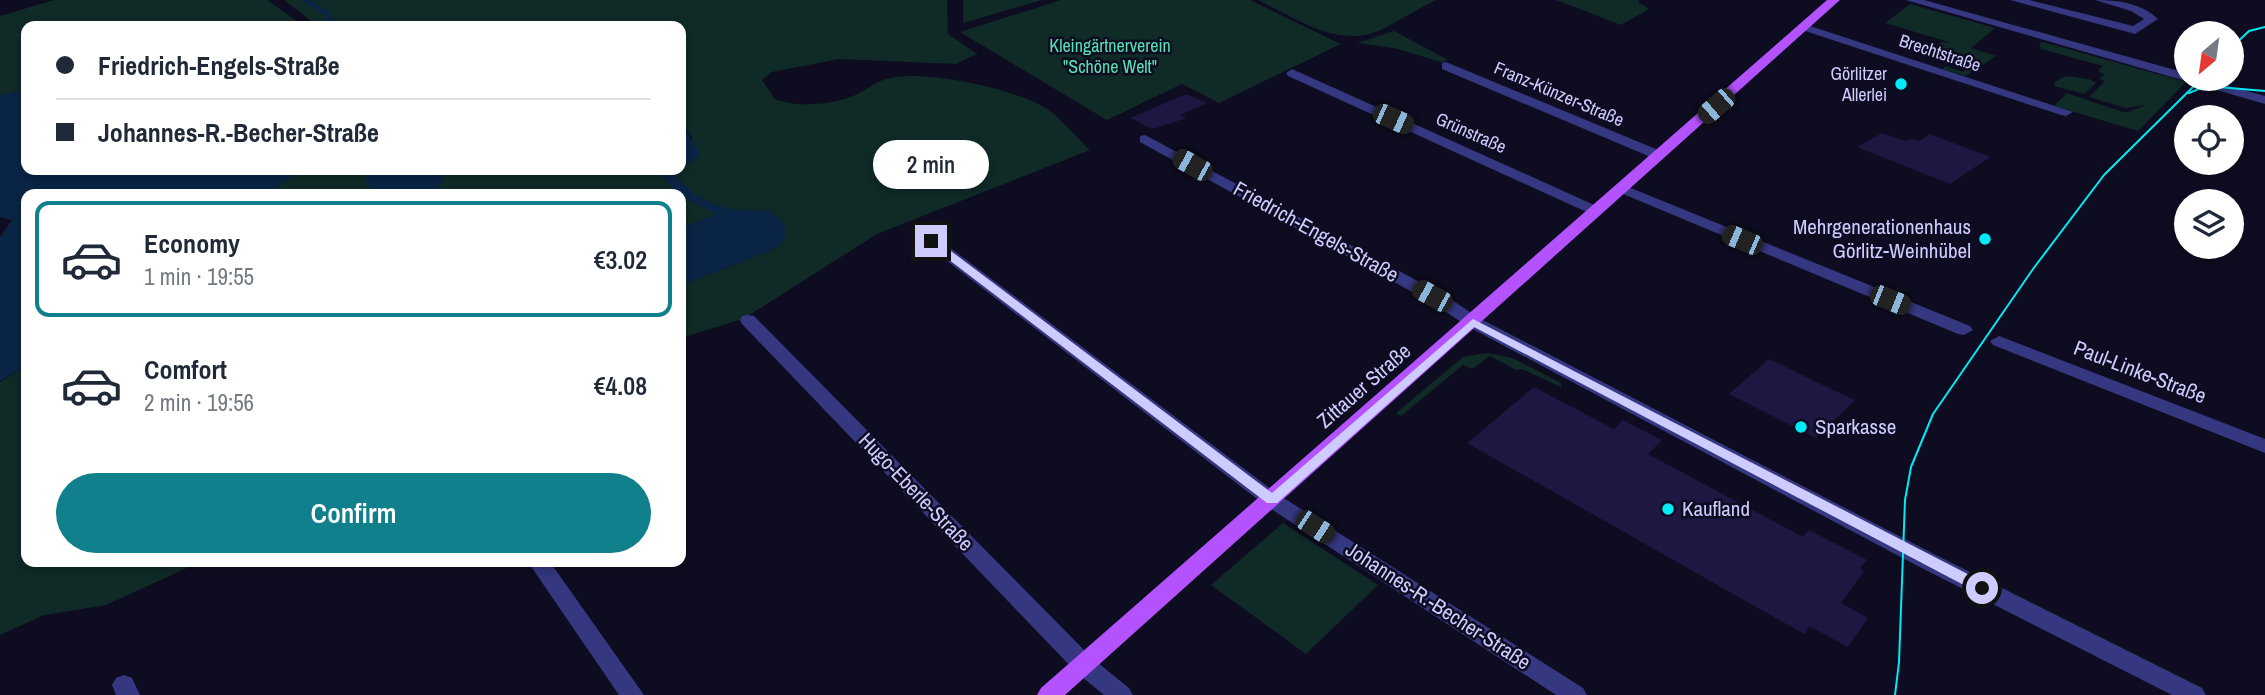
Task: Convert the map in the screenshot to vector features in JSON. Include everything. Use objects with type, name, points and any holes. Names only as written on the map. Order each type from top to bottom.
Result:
[{"type":"main road","name":"Zittauer Straße","points":[[1049,695],[1834,0]]},
{"type":"street","points":[[1912,0],[2010,10],[2135,30],[2152,19],[2135,9],[2101,0]]},
{"type":"street","points":[[2010,10],[2174,72]]},
{"type":"street","name":"Brechtstraße","points":[[1803,27],[2066,112]]},
{"type":"street","name":"Franz-Künzer-Straße","points":[[1446,66],[1658,155]]},
{"type":"street","name":"Grünstraße","points":[[1292,73],[1596,211]]},
{"type":"street","points":[[2233,91],[2265,100]]},
{"type":"street","name":"Friedrich-Engels-Straße","points":[[1144,139],[1440,300],[1473,322],[1918,556],[2194,695]]},
{"type":"street","points":[[1621,188],[1965,330]]},
{"type":"street","name":"Johannes-R.-Becher-Straße","points":[[931,241],[1272,500],[1575,695]]},
{"type":"street","name":"Hugo-Eberle-Straße","points":[[748,320],[1084,665]]},
{"type":"street","name":"Paul-Linke-Straße","points":[[1998,341],[2265,446]]},
{"type":"street","points":[[542,567],[632,695]]},
{"type":"street","points":[[1084,665],[1121,695]]},
{"type":"green space","points":[[54,0],[267,0],[297,21],[21,21],[21,120],[0,124],[0,16]]},
{"type":"green space","points":[[284,0],[947,0],[948,34],[977,54],[956,64],[839,59],[772,72],[762,80],[775,99],[795,104],[820,104],[844,99],[883,80],[902,76],[968,82],[1014,94],[1047,109],[1090,150],[877,234],[743,319],[686,336],[686,283],[772,250],[718,215],[686,226],[686,198],[705,208],[675,175],[686,175],[686,164],[692,162],[692,137],[686,129],[686,21],[311,21]]},
{"type":"green space","points":[[963,0],[1042,0],[963,23]]},
{"type":"green space","name":"Kleingärtnerverein \"Schöne Welt\"","points":[[1061,0],[1250,0],[1341,44],[1219,103],[1182,84],[1107,120],[960,32]]},
{"type":"green space","points":[[1258,0],[1437,0],[1385,28],[1352,36],[1320,30]]},
{"type":"green space","points":[[1556,0],[1639,0],[1638,2],[1649,9],[1621,25]]},
{"type":"green space","points":[[1910,4],[1995,28],[1971,48],[1996,56],[1966,76],[1942,69],[1946,66],[1963,72],[1972,66],[1930,50],[1942,42],[1952,43],[1885,23]]},
{"type":"green space","points":[[1394,31],[1448,60],[1441,62],[1394,48],[1357,43]]},
{"type":"green space","points":[[2043,42],[2174,79],[2174,91],[2177,91],[2138,131],[2054,106],[2067,93],[2123,112],[2146,105],[2126,108],[2089,97],[2105,81],[2099,79],[2104,74],[2098,71],[2103,66],[2041,49],[2039,44]]},
{"type":"green space","points":[[2065,76],[2089,79],[2096,83],[2084,94],[2054,86],[2055,82]]},
{"type":"green space","points":[[366,175],[365,178],[370,189],[273,189],[295,176]]},
{"type":"green space","points":[[444,175],[660,175],[674,189],[439,189]]},
{"type":"green space","points":[[1487,353],[1513,358],[1561,383],[1561,387],[1522,369],[1516,370],[1490,356],[1472,369],[1463,365],[1401,416],[1396,413],[1463,357]]},
{"type":"green space","points":[[21,369],[21,567],[189,567],[106,605],[44,615],[0,635],[0,382]]},
{"type":"green space","points":[[1283,523],[1378,585],[1306,654],[1211,585]]},
{"type":"water","points":[[21,90],[21,175],[296,175],[273,189],[21,189],[21,369],[0,381],[0,237],[12,220],[0,217],[0,95]]},
{"type":"water","points":[[686,130],[700,153],[692,162],[686,164]]},
{"type":"water","points":[[366,175],[444,175],[439,189],[370,189],[365,178]]},
{"type":"water","points":[[660,175],[675,175],[703,199],[725,208],[770,211],[786,227],[786,238],[772,250],[686,283],[686,226],[717,214],[686,198],[686,189],[674,189]]},
{"type":"building","points":[[1186,94],[1207,103],[1180,115],[1186,118],[1153,129],[1130,118]]},
{"type":"building","points":[[1882,133],[1905,141],[1911,138],[1919,141],[1930,134],[1990,157],[1950,184],[1857,147]]},
{"type":"building","points":[[1769,359],[1855,400],[1816,438],[1729,394]]},
{"type":"building","name":"Kaufland","points":[[1534,387],[1614,429],[1623,420],[1662,440],[1648,454],[1803,537],[1809,530],[1867,560],[1860,568],[1864,571],[1841,603],[1868,618],[1848,647],[1809,626],[1804,634],[1467,443]]},
{"type":"waterway","points":[[306,0],[326,13],[332,21]]},
{"type":"tram line","points":[[2244,36],[2249,31],[2265,27]]},
{"type":"tram line","points":[[2189,93],[2206,86],[2265,91]]},
{"type":"tram line","points":[[1895,695],[1899,662],[1905,500],[1911,467],[1933,414],[2033,269],[2104,175],[2189,91]]},
{"type":"place","name":"Görlitzer Allerlei","points":[[1901,84]]},
{"type":"place","name":"Mehrgenerationenhaus Görlitz-Weinhübel","points":[[1985,239]]},
{"type":"place","name":"Sparkasse","points":[[1801,427]]},
{"type":"place","name":"Kaufland","points":[[1668,509]]},
{"type":"route","points":[[931,241],[1272,500],[1473,322],[1982,588]]}]
